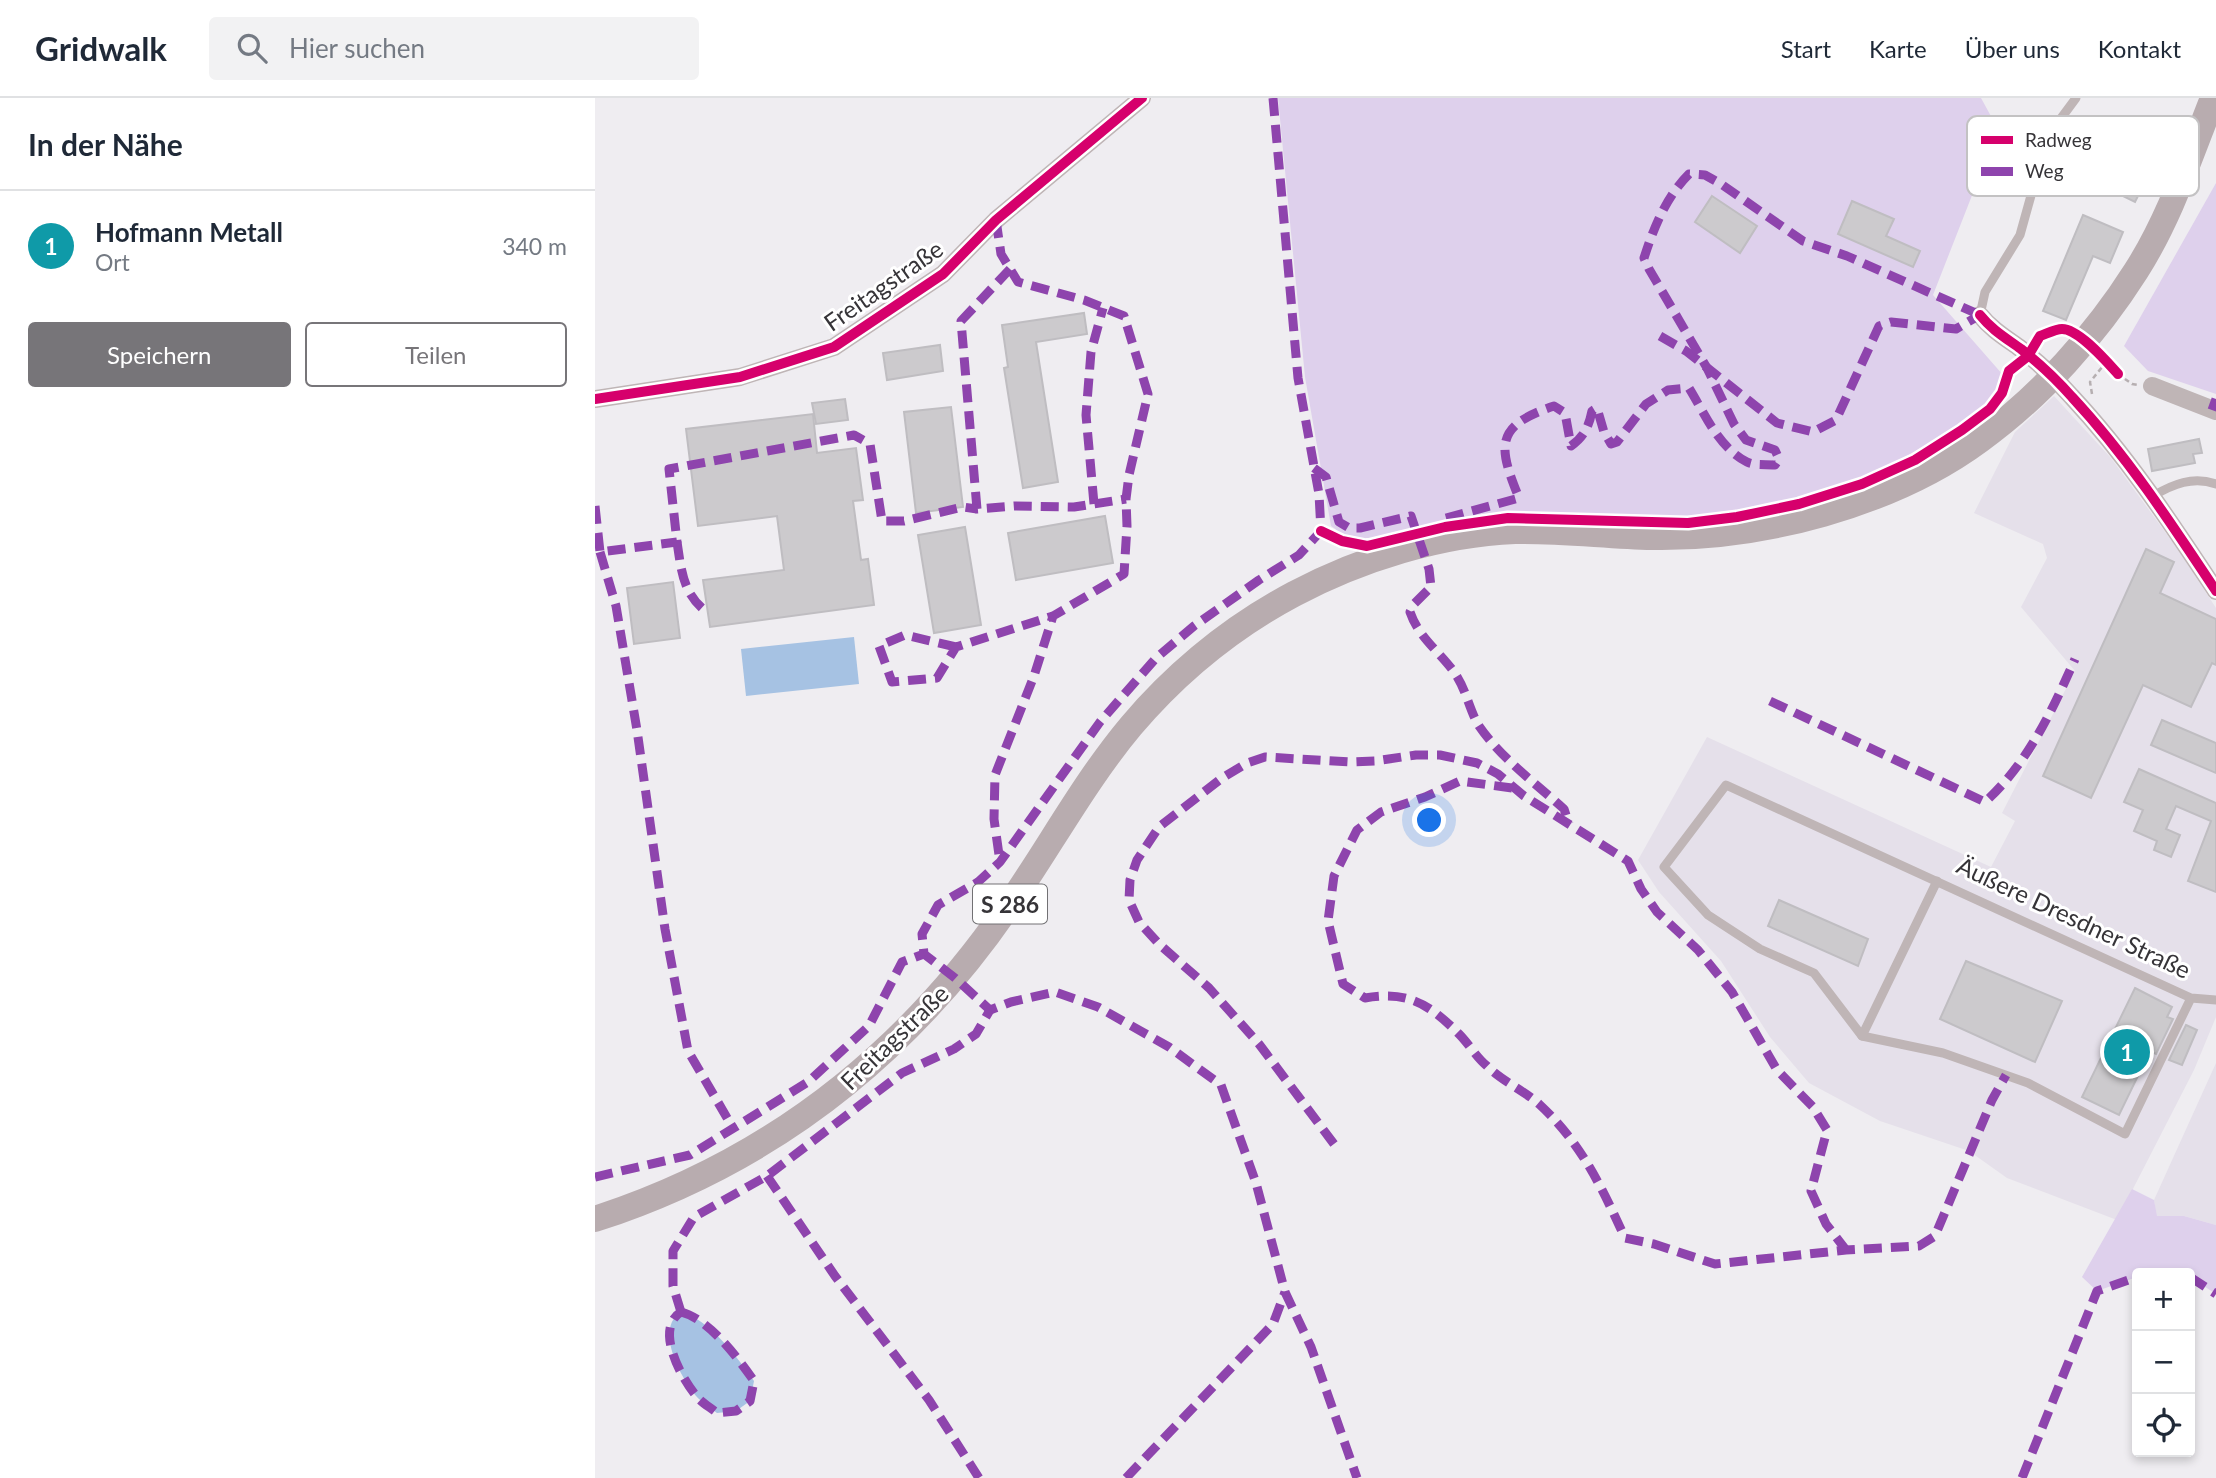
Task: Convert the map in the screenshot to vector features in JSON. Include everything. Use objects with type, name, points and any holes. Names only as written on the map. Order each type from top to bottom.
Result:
[{"type":"main road","name":"Freitagstraße","points":[[2199,136],[2214,98]]},
{"type":"main road","points":[[2199,155],[2216,135]]},
{"type":"main road","name":"Freitagstraße","points":[[595,1219],[669,1192],[771,1139],[806,1115],[886,1051],[922,1016],[955,978],[1006,910],[1096,772],[1129,728],[1166,687],[1220,641],[1265,611],[1306,589],[1392,554],[1447,541],[1497,533],[1574,532],[1652,537],[1708,535],[1759,528],[1804,519],[1858,502],[1933,470],[1977,443],[2016,412],[2089,334],[2139,267],[2173,196]]},
{"type":"street","name":"Freitagstraße","points":[[595,399],[740,377],[834,347],[943,274],[996,220],[1142,98]]},
{"type":"street","points":[[1980,315],[1993,330],[2022,350],[2071,395],[2115,446],[2153,496],[2216,591]]},
{"type":"street","points":[[2152,386],[2216,411]]},
{"type":"lane","points":[[2063,116],[2076,98]]},
{"type":"lane","points":[[1980,315],[1985,292],[2020,234],[2031,196]]},
{"type":"lane","points":[[2153,496],[2171,484],[2205,480],[2216,484]]},
{"type":"lane","name":"Äußere Dresdner Straße","points":[[2191,998],[2125,1134],[2028,1083],[1943,1053],[1862,1037],[1814,973],[1760,949],[1708,915],[1664,867],[1727,785],[2191,998],[2216,1000]]},
{"type":"lane","name":"Äußere Dresdner Straße","points":[[1862,1037],[1937,881]]},
{"type":"path","points":[[2119,374],[2132,384],[2152,386]]},
{"type":"shaded area","points":[[1278,98],[1981,98],[1991,116],[1967,116],[1967,196],[1972,196],[1933,295],[2003,375],[1985,406],[1957,427],[1908,455],[1847,483],[1784,503],[1719,514],[1495,515],[1468,518],[1379,538],[1354,538],[1343,535],[1331,526],[1305,377]]},
{"type":"shaded area","points":[[2216,183],[2216,394],[2148,371],[2124,346]]},
{"type":"shaded area","points":[[2054,396],[2111,458],[2179,551],[2216,608],[2216,1017],[2194,1070],[2117,1220],[2007,1178],[1969,1151],[1880,1121],[1809,1083],[1770,1037],[1721,961],[1659,892],[1638,860],[1707,737],[1991,867],[2015,821],[2002,813],[2075,671],[2021,607],[2047,558],[2043,544],[1974,513],[2015,432]]},
{"type":"shaded area","points":[[2216,1063],[2216,1225],[2184,1216],[2156,1217],[2154,1200]]},
{"type":"shaded area","points":[[2132,1189],[2154,1200],[2157,1216],[2184,1216],[2216,1225],[2216,1294],[2195,1280],[2195,1268],[2132,1268],[2132,1279],[2097,1291],[2082,1277]]},
{"type":"water","points":[[854,637],[859,684],[746,696],[741,649]]},
{"type":"water","points":[[681,1312],[702,1322],[712,1331],[754,1381],[750,1401],[736,1411],[717,1413],[699,1399],[686,1381],[673,1356],[670,1343],[673,1320]]},
{"type":"building","points":[[1712,196],[1757,226],[1740,253],[1695,222]]},
{"type":"building","points":[[2123,196],[2138,196],[2135,202]]},
{"type":"building","points":[[1852,201],[1894,219],[1886,236],[1920,251],[1913,267],[1838,234]]},
{"type":"building","points":[[2083,215],[2123,232],[2110,263],[2093,256],[2066,320],[2043,311]]},
{"type":"building","points":[[1084,313],[1087,334],[1036,342],[1058,482],[1023,488],[1004,368],[1008,367],[1002,325]]},
{"type":"building","points":[[940,345],[943,371],[887,380],[883,353]]},
{"type":"building","points":[[845,399],[848,420],[816,424],[812,403]]},
{"type":"building","points":[[951,407],[963,507],[916,513],[904,412]]},
{"type":"building","points":[[813,414],[817,453],[856,448],[863,500],[853,501],[861,560],[868,559],[874,605],[710,627],[703,580],[784,570],[777,516],[698,526],[686,429]]},
{"type":"building","points":[[2199,439],[2202,453],[2193,454],[2195,463],[2152,471],[2148,449]]},
{"type":"building","points":[[1105,516],[1113,563],[1016,580],[1008,533]]},
{"type":"building","points":[[965,527],[981,625],[934,633],[918,535]]},
{"type":"building","points":[[2146,549],[2174,562],[2160,593],[2216,619],[2216,665],[2212,663],[2191,707],[2143,685],[2091,798],[2043,776]]},
{"type":"building","points":[[673,582],[680,638],[634,644],[627,588]]},
{"type":"building","points":[[2162,720],[2216,743],[2216,773],[2151,745]]},
{"type":"building","points":[[2139,769],[2216,803],[2216,892],[2188,881],[2211,821],[2176,806],[2166,829],[2180,835],[2171,857],[2154,850],[2157,841],[2134,831],[2143,810],[2124,802]]},
{"type":"building","points":[[1779,900],[1868,939],[1858,966],[1768,926]]},
{"type":"building","points":[[1966,961],[2062,1001],[2035,1062],[1940,1019]]},
{"type":"building","points":[[2135,988],[2172,1007],[2167,1017],[2173,1019],[2156,1054],[2150,1051],[2119,1115],[2082,1097]]},
{"type":"building","points":[[2186,1025],[2197,1030],[2182,1065],[2169,1060]]},
{"type":"marked path","points":[[1273,98],[1298,378],[1319,494],[1321,531],[1299,555],[1194,626],[1156,658],[1100,722],[1000,862],[978,882],[938,905],[922,934],[924,954],[990,1010],[1011,1002],[1055,992],[1098,1007],[1169,1047],[1221,1085],[1256,1183],[1285,1292],[1311,1347],[1357,1478]]},
{"type":"marked path","points":[[1446,518],[1519,498],[1507,464],[1506,440],[1511,430],[1520,422],[1554,406],[1565,413],[1571,446],[1583,435],[1592,411],[1597,408],[1604,432],[1611,444],[1617,442],[1646,404],[1668,390],[1689,388],[1713,429],[1728,448],[1750,463],[1775,465],[1779,459],[1775,450],[1746,440],[1734,424],[1707,368],[1644,258],[1662,213],[1689,174],[1705,175],[1721,184],[1803,241],[1847,256],[1980,315]]},
{"type":"marked path","points":[[996,220],[1001,254],[1018,282],[1084,300],[1124,316],[1148,394],[1129,475],[1124,574],[1053,616],[1034,676],[995,775],[994,819],[1000,862]]},
{"type":"marked path","points":[[1010,269],[961,321],[977,509],[1015,506],[1074,507],[1126,499]]},
{"type":"marked path","points":[[1094,504],[1086,415],[1091,352],[1103,308]]},
{"type":"marked path","points":[[1660,336],[1686,351],[1777,423],[1813,432],[1836,420],[1879,326],[1891,322],[1956,329],[1980,315]]},
{"type":"marked path","points":[[2212,410],[2216,399]]},
{"type":"marked path","points":[[595,506],[600,552],[677,542],[669,469],[854,435],[870,444],[882,521],[904,521],[963,507],[977,509]]},
{"type":"marked path","points":[[1314,468],[1326,477],[1339,522],[1349,528],[1411,516],[1429,569],[1431,587],[1414,604],[1410,612],[1414,621],[1458,678],[1476,720],[1488,738],[1519,770],[1564,809],[1569,824]]},
{"type":"marked path","points":[[677,542],[686,586],[702,608]]},
{"type":"marked path","points":[[600,552],[616,606],[637,730],[665,929],[688,1051],[733,1128]]},
{"type":"marked path","points":[[956,647],[905,635],[879,646],[892,682],[937,678],[956,647],[1053,616]]},
{"type":"marked path","points":[[1770,701],[1985,802],[2014,771],[2026,753],[2048,717],[2075,659]]},
{"type":"marked path","points":[[1334,1144],[1259,1044],[1209,988],[1159,944],[1139,922],[1129,900],[1130,880],[1137,860],[1159,827],[1222,778],[1247,763],[1265,757],[1351,762],[1440,755],[1477,763],[1498,774],[1524,796],[1628,861],[1641,889],[1657,912],[1698,950],[1732,992],[1777,1070],[1813,1107],[1827,1130],[1811,1191],[1826,1224],[1846,1250]]},
{"type":"marked path","points":[[1512,788],[1460,781],[1425,797],[1381,812],[1357,830],[1334,876],[1328,921],[1343,984],[1365,998],[1393,996],[1427,1007],[1459,1034],[1479,1059],[1539,1104],[1579,1150],[1599,1183],[1625,1238],[1654,1244],[1715,1264],[1846,1250],[1919,1246],[1935,1236],[1992,1100],[2006,1075]]},
{"type":"marked path","points":[[595,1177],[690,1155],[808,1082],[869,1026],[902,962],[924,954]]},
{"type":"marked path","points":[[681,1312],[673,1286],[673,1251],[694,1217],[767,1176],[902,1073],[954,1049],[976,1034],[990,1010]]},
{"type":"marked path","points":[[767,1176],[835,1276],[929,1400],[979,1478]]},
{"type":"marked path","points":[[2022,1478],[2097,1291],[2132,1279]]},
{"type":"marked path","points":[[2195,1280],[2216,1294]]},
{"type":"marked path","points":[[1126,1478],[1273,1324],[1285,1292]]},
{"type":"marked path","points":[[681,1312],[702,1322],[712,1331],[754,1381],[750,1401],[736,1411],[717,1413],[699,1399],[686,1381],[673,1356],[670,1343],[673,1320],[681,1312]]},
{"type":"cycle path","points":[[595,399],[740,377],[834,347],[943,274],[996,220],[1142,98]]},
{"type":"cycle path","points":[[1980,315],[2048,372],[2092,419],[2148,491],[2216,591]]},
{"type":"cycle path","points":[[1321,531],[1342,541],[1367,546],[1445,527],[1508,518],[1688,523],[1737,517],[1799,504],[1862,484],[1915,460],[1990,409],[2002,393],[2009,371],[2028,356],[2040,336],[2062,329],[2069,330],[2092,347],[2118,374]]},
{"type":"place","name":"Hofmann Metall","points":[[2127,1052]]}]
